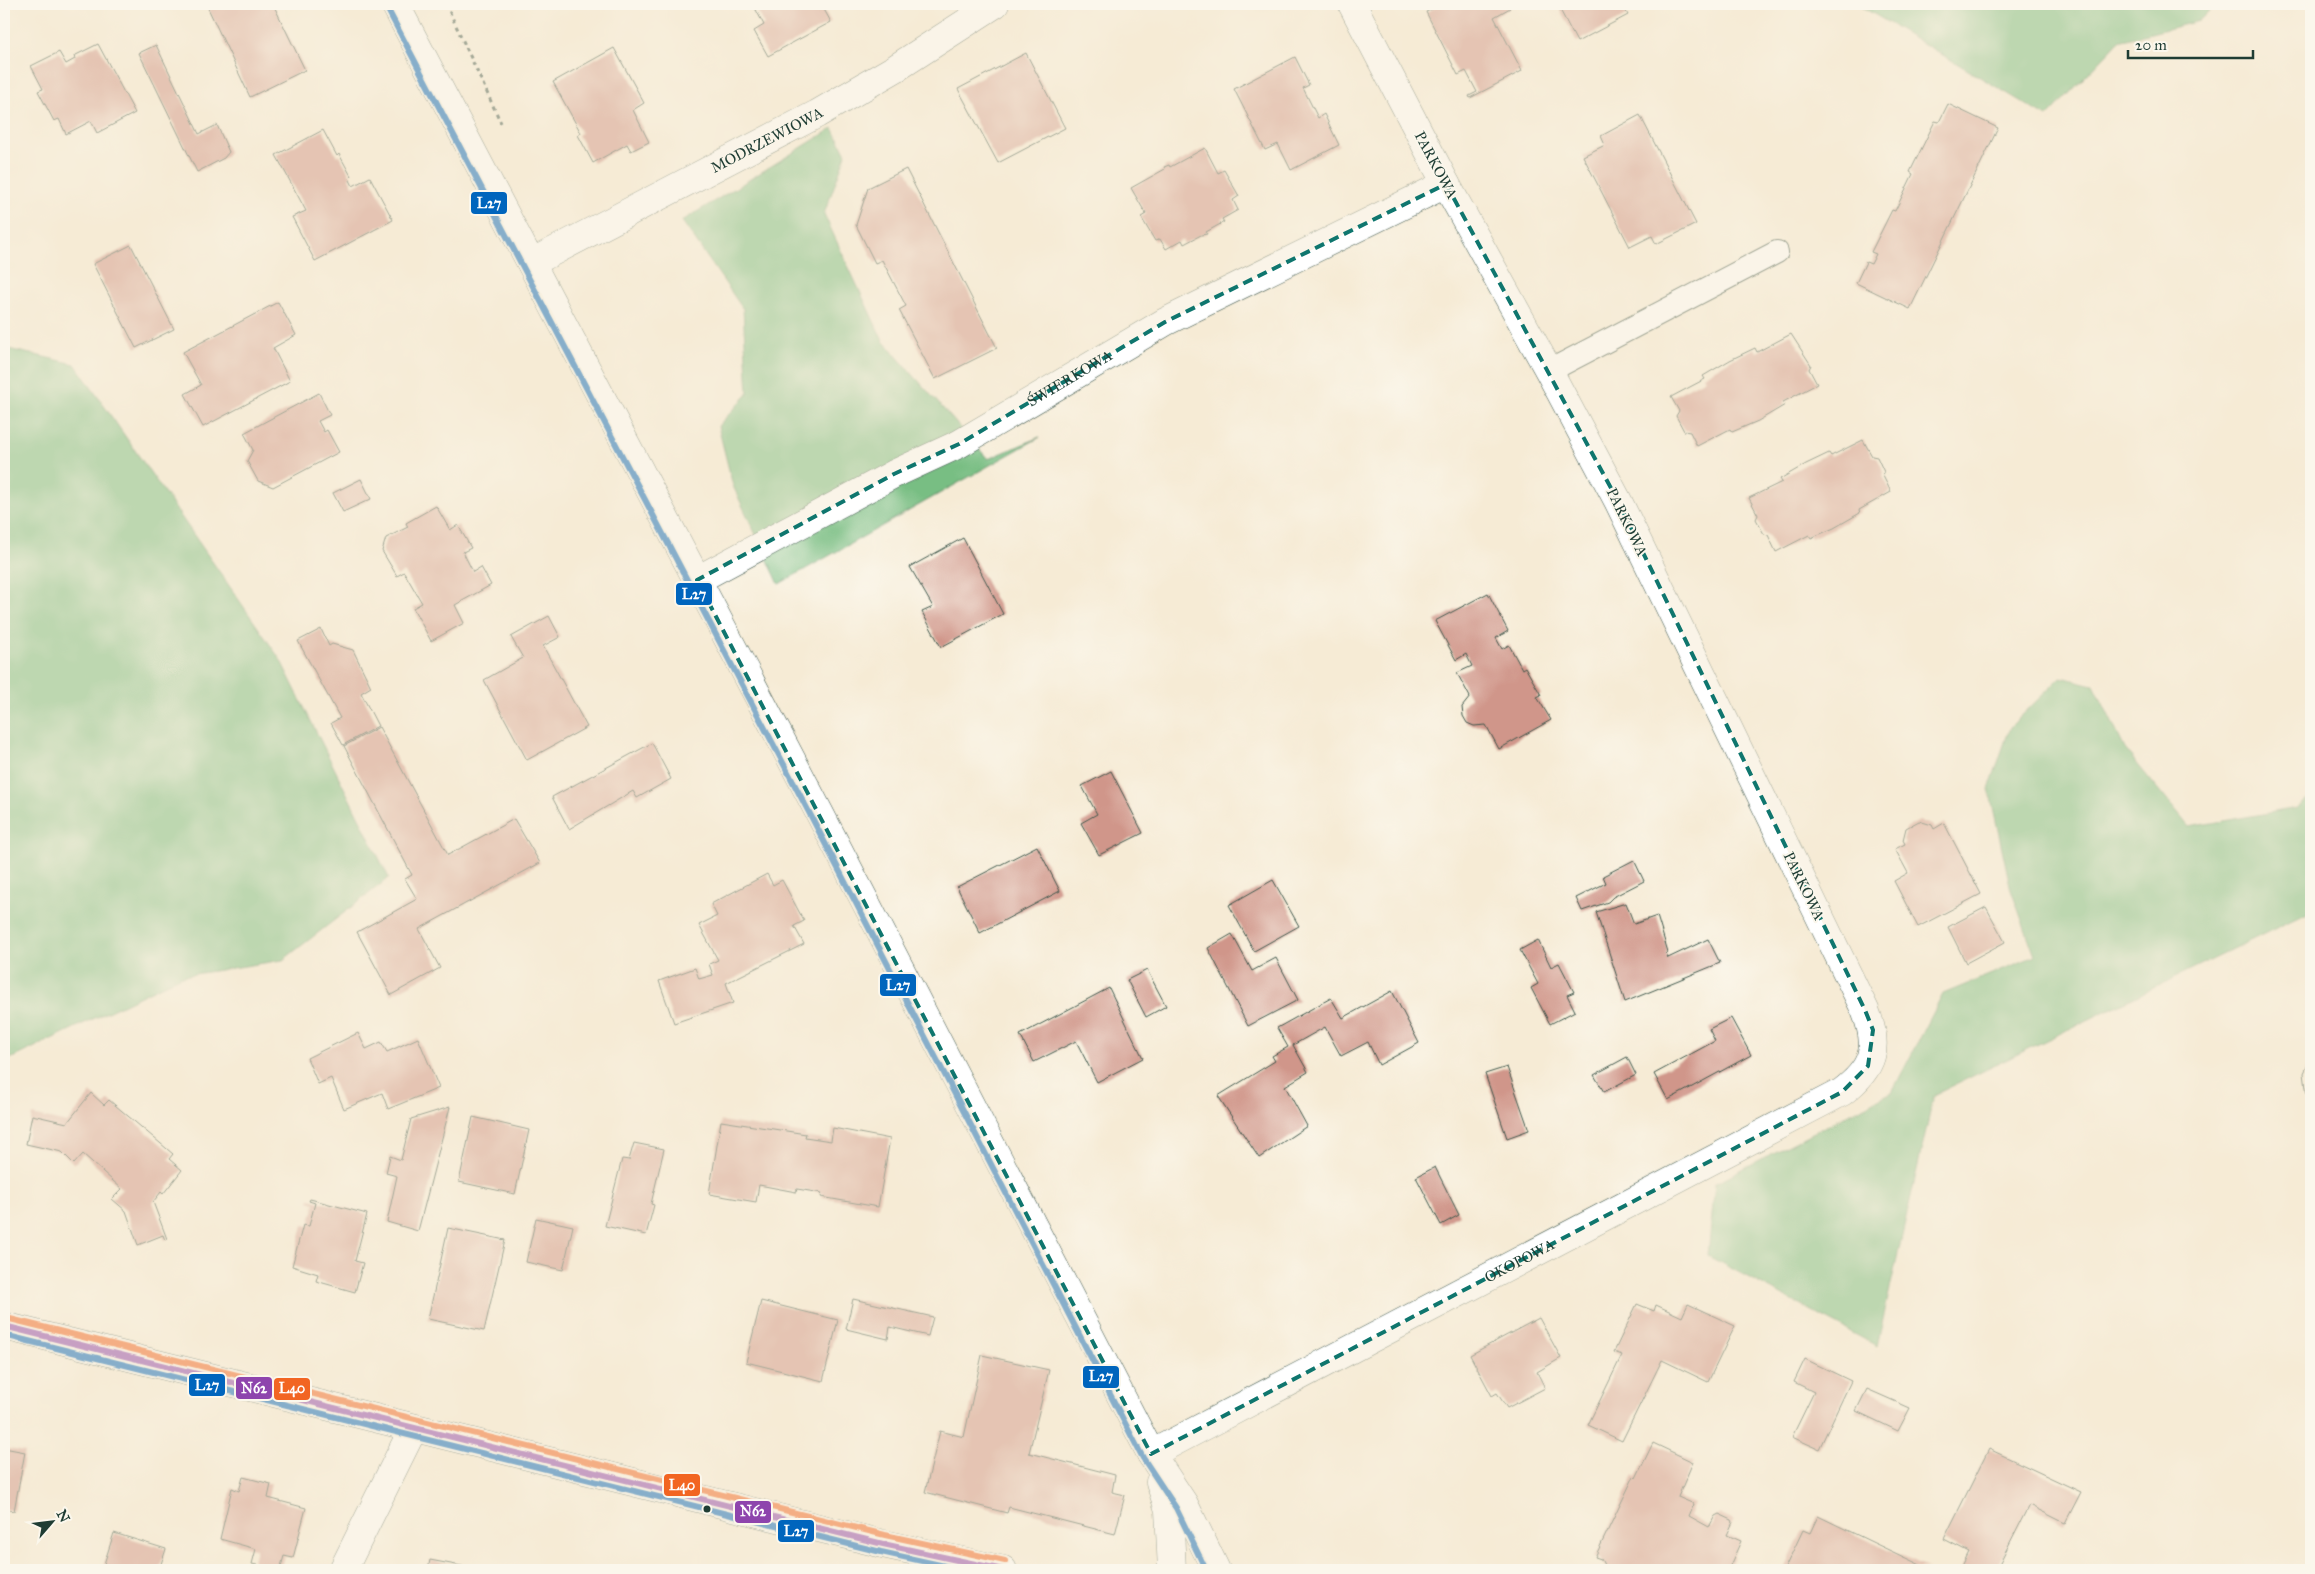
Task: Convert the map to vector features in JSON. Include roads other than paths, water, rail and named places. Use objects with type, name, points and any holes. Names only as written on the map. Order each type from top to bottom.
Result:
[{"type":"street","points":[[395,4],[1151,1454],[1184,1504],[1216,1570]]},
{"type":"street","name":"MODRZEWIOWA","points":[[531,263],[817,114],[896,68],[994,4]]},
{"type":"street","name":"PARKOWA","points":[[1352,4],[1446,184],[1618,501],[1860,1001],[1873,1030],[1873,1052]]},
{"type":"street","name":"ŚWIERKOWA","points":[[697,580],[894,474],[959,444],[1165,322],[1446,184]]},
{"type":"street","name":"OKOPOWA","points":[[1151,1454],[1842,1092],[1858,1080],[1868,1066],[1873,1052]]},
{"type":"street","points":[[4,1326],[883,1544],[1002,1570]]},
{"type":"street","points":[[343,1570],[414,1429]]},
{"type":"street","points":[[1151,1454],[1168,1510],[1172,1570]]},
{"type":"street","points":[[883,1544],[941,1570]]},
{"type":"lane","points":[[1549,371],[1777,252]]}]
